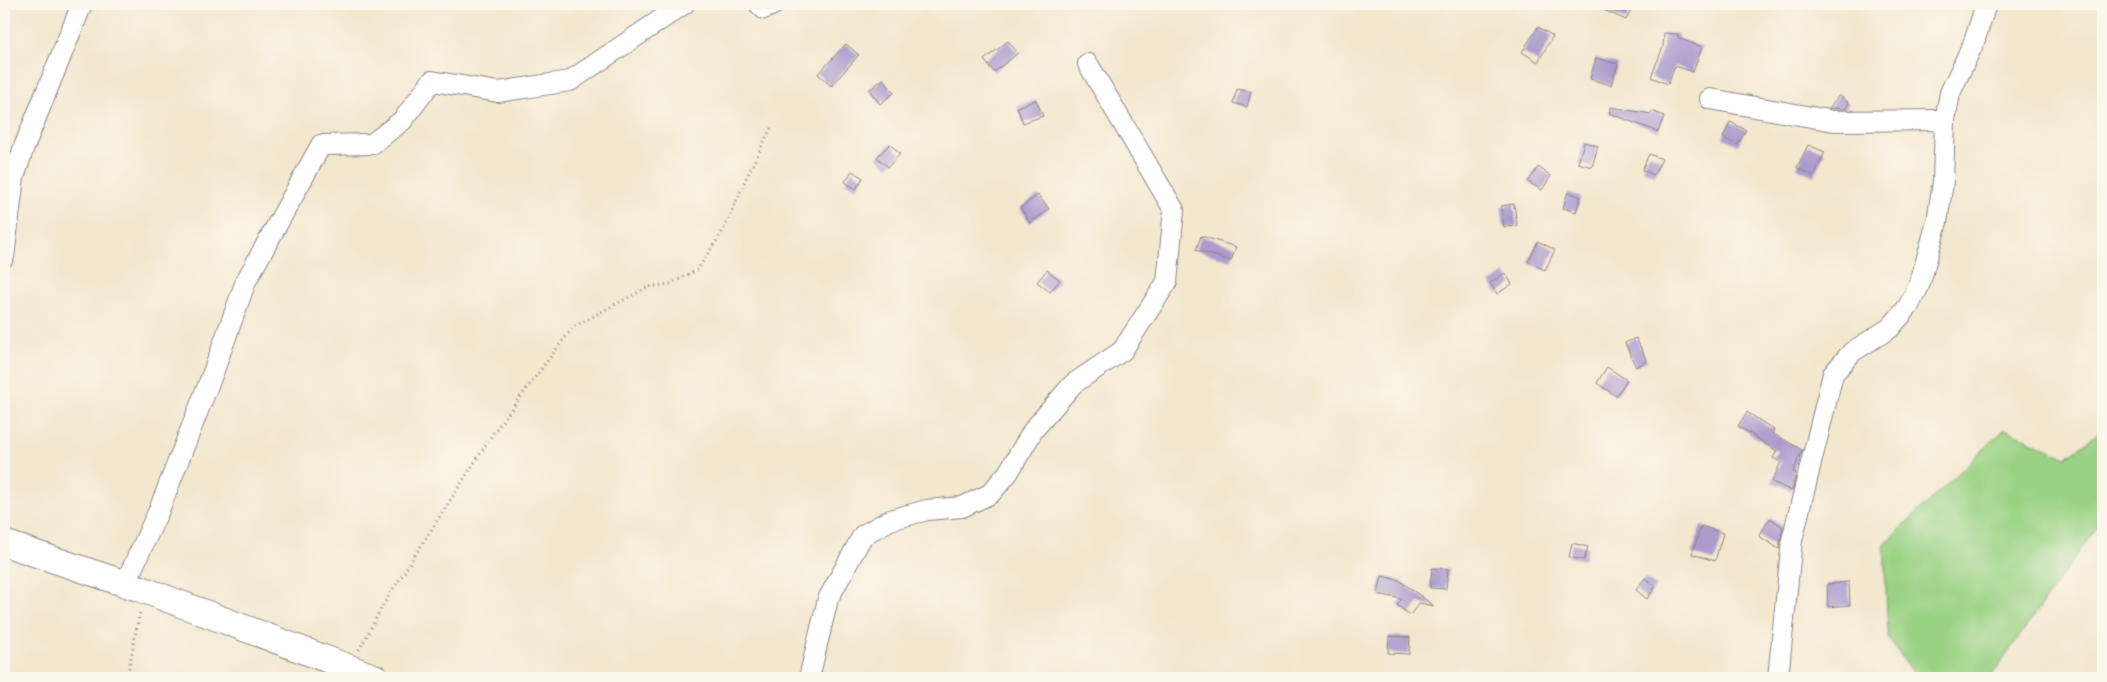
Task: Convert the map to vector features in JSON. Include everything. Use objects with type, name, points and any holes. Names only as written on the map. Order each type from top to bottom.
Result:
[{"type":"main road","points":[[4,543],[134,587],[376,678]]},
{"type":"street","points":[[4,257],[14,177],[24,147],[82,4]]},
{"type":"street","points":[[134,587],[159,510],[214,370],[246,281],[321,145],[372,144],[403,120],[432,81],[498,92],[570,81],[684,4]]},
{"type":"street","points":[[759,4],[764,10],[775,4]]},
{"type":"street","points":[[1778,678],[1792,540],[1834,374],[1852,352],[1890,328],[1908,307],[1919,286],[1928,258],[1938,214],[1943,182],[1945,120],[1950,93],[1974,42],[1986,4]]},
{"type":"street","points":[[808,678],[828,599],[863,534],[890,520],[928,510],[962,507],[990,494],[1008,473],[1034,429],[1073,384],[1122,351],[1167,282],[1174,210],[1088,64]]},
{"type":"street","points":[[1710,99],[1834,122],[1945,120]]},
{"type":"path","points":[[349,669],[383,605],[494,432],[573,327],[648,287],[670,284],[697,270],[723,232],[748,174],[771,128]]},
{"type":"path","points":[[127,678],[134,587]]},
{"type":"green space","points":[[2005,429],[2066,458],[2103,429],[2103,518],[1990,678],[1917,678],[1888,637],[1884,544]]},
{"type":"building","points":[[1590,4],[1634,4],[1626,20]]},
{"type":"building","points":[[1538,27],[1553,36],[1538,62],[1522,52]]},
{"type":"building","points":[[1664,33],[1678,34],[1678,38],[1702,47],[1693,72],[1675,66],[1668,84],[1651,77],[1663,47]]},
{"type":"building","points":[[1008,41],[1018,53],[994,72],[984,60]]},
{"type":"building","points":[[846,44],[859,55],[831,86],[818,74]]},
{"type":"building","points":[[1596,58],[1618,64],[1611,85],[1590,79]]},
{"type":"building","points":[[883,79],[894,93],[880,104],[869,90]]},
{"type":"building","points":[[1237,89],[1251,92],[1247,107],[1233,103]]},
{"type":"building","points":[[1839,95],[1849,103],[1845,109],[1829,108]]},
{"type":"building","points":[[1036,100],[1043,116],[1023,123],[1017,107]]},
{"type":"building","points":[[1611,107],[1651,114],[1652,111],[1664,116],[1658,132],[1609,113]]},
{"type":"building","points":[[1730,122],[1746,130],[1738,145],[1723,138]]},
{"type":"building","points":[[1584,142],[1598,146],[1592,167],[1578,163]]},
{"type":"building","points":[[890,144],[900,154],[888,167],[877,157]]},
{"type":"building","points":[[1808,145],[1825,152],[1814,176],[1797,168]]},
{"type":"building","points":[[1649,154],[1662,159],[1654,175],[1642,170]]},
{"type":"building","points":[[1538,167],[1551,176],[1542,190],[1528,182]]},
{"type":"building","points":[[852,171],[863,178],[856,189],[845,182]]},
{"type":"building","points":[[1568,192],[1581,197],[1576,212],[1563,208]]},
{"type":"building","points":[[1038,195],[1049,209],[1030,223],[1020,208]]},
{"type":"building","points":[[1514,204],[1517,226],[1504,227],[1501,206]]},
{"type":"building","points":[[1201,236],[1236,247],[1231,261],[1196,250]]},
{"type":"building","points":[[1538,241],[1555,250],[1545,270],[1528,262]]},
{"type":"building","points":[[1047,270],[1060,280],[1050,292],[1037,282]]},
{"type":"building","points":[[1505,273],[1512,284],[1497,294],[1490,283]]},
{"type":"building","points":[[1636,338],[1647,361],[1636,367],[1625,343]]},
{"type":"building","points":[[1607,367],[1627,380],[1616,396],[1597,383]]},
{"type":"building","points":[[1747,412],[1774,430],[1772,433],[1802,450],[1793,472],[1796,473],[1792,491],[1772,482],[1781,462],[1773,458],[1777,451],[1738,426]]},
{"type":"building","points":[[1770,518],[1783,527],[1779,549],[1759,536]]},
{"type":"building","points":[[1701,526],[1723,533],[1715,561],[1692,554]]},
{"type":"building","points":[[1572,543],[1588,547],[1584,560],[1569,557]]},
{"type":"building","points":[[1432,568],[1448,569],[1446,589],[1430,588]]},
{"type":"building","points":[[1382,576],[1399,580],[1434,606],[1419,603],[1410,615],[1397,605],[1402,599],[1378,594]]},
{"type":"building","points":[[1645,578],[1656,586],[1647,599],[1636,590]]},
{"type":"building","points":[[1849,582],[1850,605],[1828,607],[1827,584]]},
{"type":"building","points":[[1389,636],[1410,637],[1409,654],[1388,653]]}]
